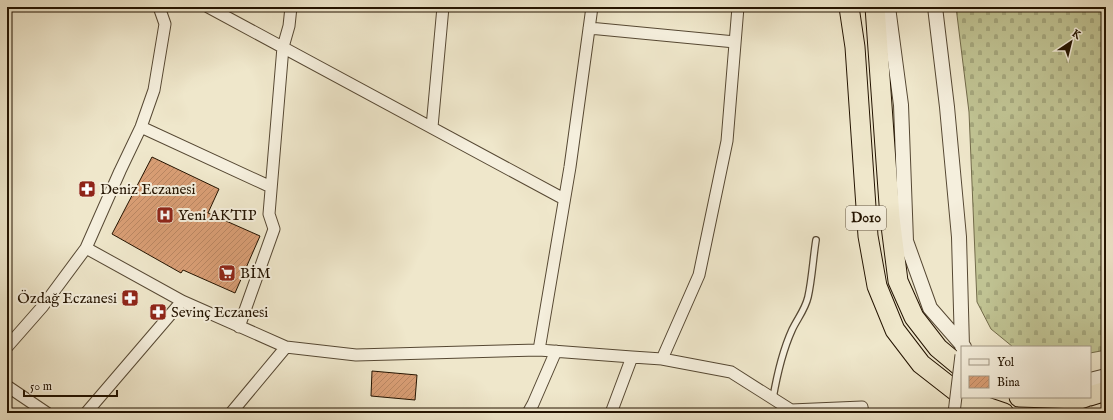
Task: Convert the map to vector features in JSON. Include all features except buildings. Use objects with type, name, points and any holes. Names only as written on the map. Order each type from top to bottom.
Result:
[{"type":"highway","name":"D010","points":[[849,7],[855,47],[868,236],[877,286],[895,330],[916,359],[961,396]]},
{"type":"highway","name":"D010","points":[[875,7],[890,218],[898,281],[914,317],[938,348],[961,354]]},
{"type":"highway","points":[[1091,396],[1106,391]]},
{"type":"highway","name":"D010","points":[[963,398],[1004,413]]},
{"type":"highway","points":[[1050,398],[1083,398]]},
{"type":"street","points":[[7,347],[43,306],[86,248],[120,170],[141,127],[154,90],[165,24],[159,7]]},
{"type":"street","points":[[208,7],[564,199]]},
{"type":"street","points":[[239,327],[274,229],[269,214],[271,187],[283,47],[289,26],[291,7]]},
{"type":"street","points":[[432,127],[444,7]]},
{"type":"street","points":[[539,350],[570,167],[592,7]]},
{"type":"street","points":[[662,359],[699,275],[727,142],[738,7]]},
{"type":"street","points":[[888,7],[902,105],[906,241],[930,308],[961,353]]},
{"type":"street","points":[[935,7],[947,107],[958,229],[962,346]]},
{"type":"street","points":[[589,28],[646,35],[735,42]]},
{"type":"street","points":[[141,127],[271,187]]},
{"type":"street","points":[[86,248],[182,301],[286,347],[356,355],[539,350],[662,359],[731,372],[791,411],[863,410]]},
{"type":"street","points":[[86,413],[182,301]]},
{"type":"street","points":[[231,413],[286,347]]},
{"type":"street","points":[[531,408],[556,351]]},
{"type":"street","points":[[611,413],[632,358]]},
{"type":"street","points":[[954,413],[961,361]]},
{"type":"street","points":[[1091,380],[1106,376]]},
{"type":"street","points":[[7,386],[47,413]]},
{"type":"lane","points":[[773,398],[778,368],[792,330],[808,298],[816,240]]},
{"type":"green space","points":[[956,7],[1106,7],[1106,350],[1091,353],[1091,346],[1012,346],[991,329],[977,302],[969,112]]},
{"type":"place","name":"Deniz Eczanesi","points":[[87,189]]},
{"type":"place","name":"Yeni AKTIP","points":[[165,215]]},
{"type":"place","name":"BİM","points":[[227,273]]},
{"type":"place","name":"Özdağ Eczanesi","points":[[130,298]]},
{"type":"place","name":"Sevinç Eczanesi","points":[[158,312]]}]
